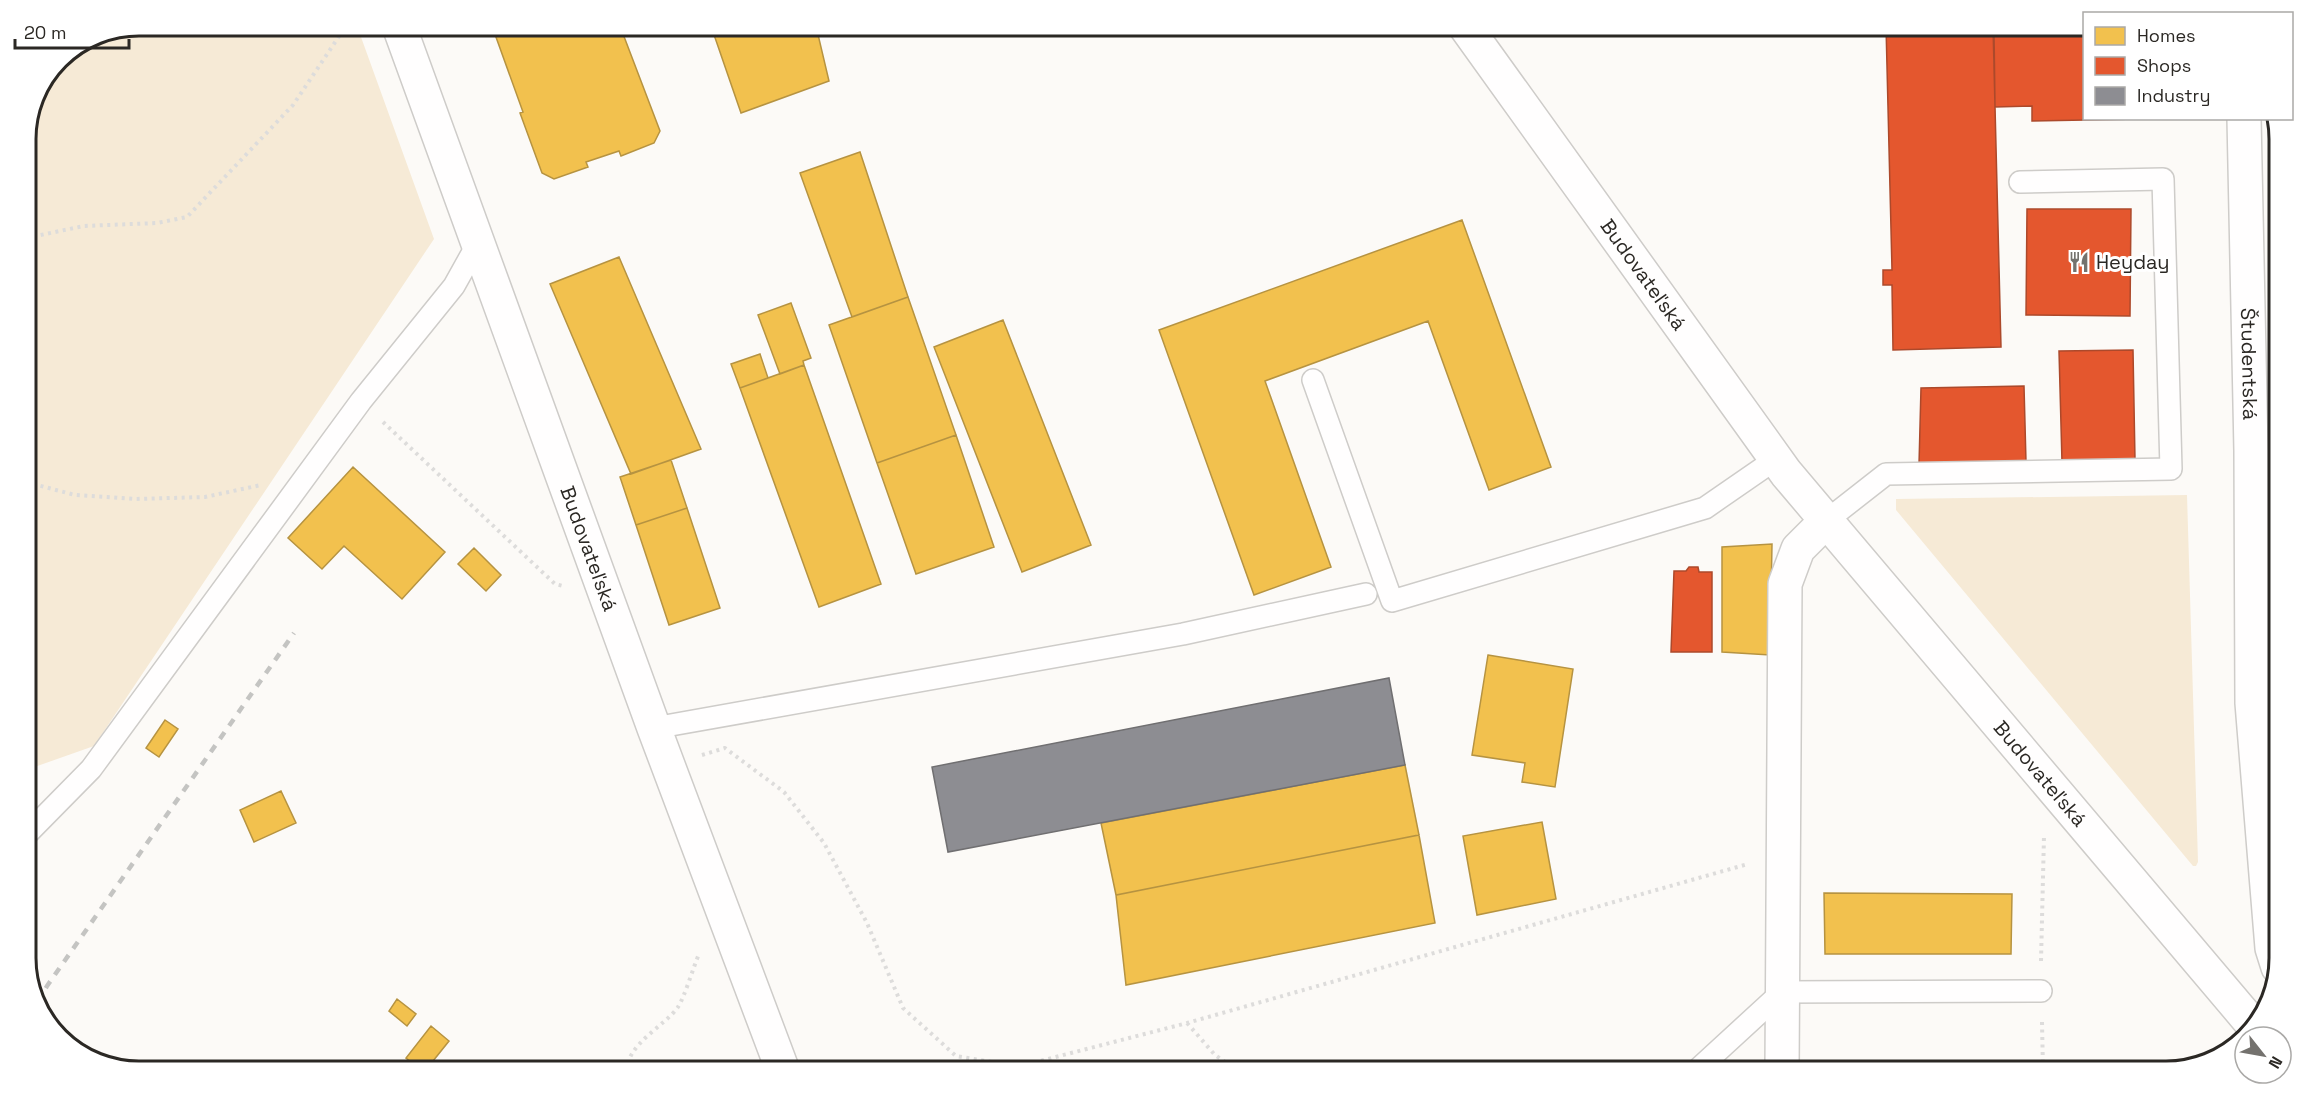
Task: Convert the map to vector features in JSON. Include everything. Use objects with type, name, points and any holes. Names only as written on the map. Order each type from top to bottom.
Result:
[{"type":"street","name":"Budovateľská","points":[[403,36],[654,728],[779,1061]]},
{"type":"street","name":"Budovateľská","points":[[1472,36],[1776,459],[2248,1020]]},
{"type":"street","name":"Študentská","points":[[2244,120],[2265,452],[2252,703],[2269,911]]},
{"type":"street","points":[[1782,1061],[1785,584],[1798,549],[1826,521]]},
{"type":"lane","points":[[1826,521],[1886,474],[2171,469],[2163,179],[2020,182]]},
{"type":"lane","points":[[36,825],[90,769],[361,401],[454,285],[478,243]]},
{"type":"lane","points":[[1313,380],[1392,601],[1705,508],[1776,459]]},
{"type":"lane","points":[[654,728],[1184,634],[1366,594]]},
{"type":"lane","points":[[1707,1061],[1782,992],[2041,991]]},
{"type":"path","points":[[36,236],[84,226],[156,223],[187,217],[293,105],[339,36]]},
{"type":"path","points":[[361,401],[555,584],[565,587]]},
{"type":"path","points":[[36,485],[75,495],[135,500],[205,497],[309,474]]},
{"type":"path","points":[[699,756],[725,748],[784,792],[824,843],[867,923],[903,1008],[956,1056],[984,1061]]},
{"type":"path","points":[[2043,1061],[2041,991],[2044,835]]},
{"type":"path","points":[[1040,1061],[1186,1023],[1752,863]]},
{"type":"path","points":[[630,1061],[638,1046],[678,1006],[700,954]]},
{"type":"path","points":[[1186,1023],[1215,1055],[1224,1061]]},
{"type":"shaded area","points":[[138,36],[361,36],[434,239],[94,746],[36,766],[36,132],[39,112],[57,76],[71,61],[106,41]]},
{"type":"shaded area","points":[[2187,495],[2198,862],[2196,866],[2193,866],[1896,510],[1896,499]]},
{"type":"building: Homes","points":[[496,36],[624,36],[660,131],[654,143],[621,156],[619,151],[586,162],[588,167],[554,179],[542,173],[520,113],[523,112]]},
{"type":"building: Homes","points":[[714,36],[818,36],[829,81],[741,113]]},
{"type":"building: Homes","points":[[860,152],[908,297],[852,317],[800,173]]},
{"type":"building: Homes","points":[[1462,220],[1551,467],[1489,490],[1428,321],[1265,381],[1331,567],[1254,595],[1159,330]]},
{"type":"building: Homes","points":[[619,257],[701,449],[631,474],[550,284]]},
{"type":"building: Homes","points":[[908,297],[956,435],[877,463],[829,325]]},
{"type":"building: Homes","points":[[791,303],[811,358],[803,361],[804,365],[780,374],[758,315]]},
{"type":"building: Homes","points":[[1003,320],[1091,545],[1022,572],[934,347]]},
{"type":"building: Homes","points":[[760,354],[768,378],[740,388],[731,364]]},
{"type":"building: Homes","points":[[804,365],[881,584],[819,607],[740,388]]},
{"type":"building: Homes","points":[[956,435],[994,547],[916,574],[877,463]]},
{"type":"building: Homes","points":[[671,460],[687,508],[636,525],[620,477]]},
{"type":"building: Homes","points":[[353,467],[445,552],[402,599],[344,546],[322,569],[288,538]]},
{"type":"building: Homes","points":[[687,508],[720,608],[669,625],[636,525]]},
{"type":"building: Homes","points":[[1772,544],[1770,655],[1722,652],[1722,547]]},
{"type":"building: Homes","points":[[474,548],[501,575],[486,591],[458,564]]},
{"type":"building: Homes","points":[[1488,655],[1573,669],[1555,787],[1522,782],[1525,763],[1472,755]]},
{"type":"building: Homes","points":[[165,720],[178,729],[159,757],[146,748]]},
{"type":"building: Homes","points":[[1405,765],[1419,835],[1116,895],[1101,823]]},
{"type":"building: Homes","points":[[281,791],[296,823],[254,842],[240,810]]},
{"type":"building: Homes","points":[[1542,822],[1556,899],[1477,915],[1463,836]]},
{"type":"building: Homes","points":[[1419,835],[1435,923],[1126,985],[1116,895]]},
{"type":"building: Homes","points":[[1824,893],[2012,894],[2011,954],[1825,954]]},
{"type":"building: Homes","points":[[397,999],[416,1014],[407,1026],[389,1011]]},
{"type":"building: Homes","points":[[431,1026],[449,1041],[433,1061],[410,1061],[406,1058]]},
{"type":"building: Shops","points":[[1886,36],[1993,36],[2001,347],[1893,350],[1892,285],[1883,285],[1883,270],[1892,270]]},
{"type":"building: Shops","points":[[1994,36],[2083,36],[2083,120],[2086,120],[2032,121],[2032,106],[1995,107]]},
{"type":"building: Shops","name":"Heyday","points":[[2027,209],[2131,209],[2130,316],[2026,315]]},
{"type":"building: Shops","points":[[2133,350],[2135,460],[2062,462],[2059,351]]},
{"type":"building: Shops","points":[[2024,386],[2026,462],[1919,465],[1921,388]]},
{"type":"building: Shops","points":[[1689,567],[1698,567],[1699,572],[1712,572],[1712,652],[1671,652],[1674,571],[1686,571]]},
{"type":"building: Industry","points":[[1389,678],[1405,765],[948,852],[932,767]]},
{"type":"railway","points":[[42,994],[294,633]]},
{"type":"place","name":"Heyday","points":[[2079,262]]}]
